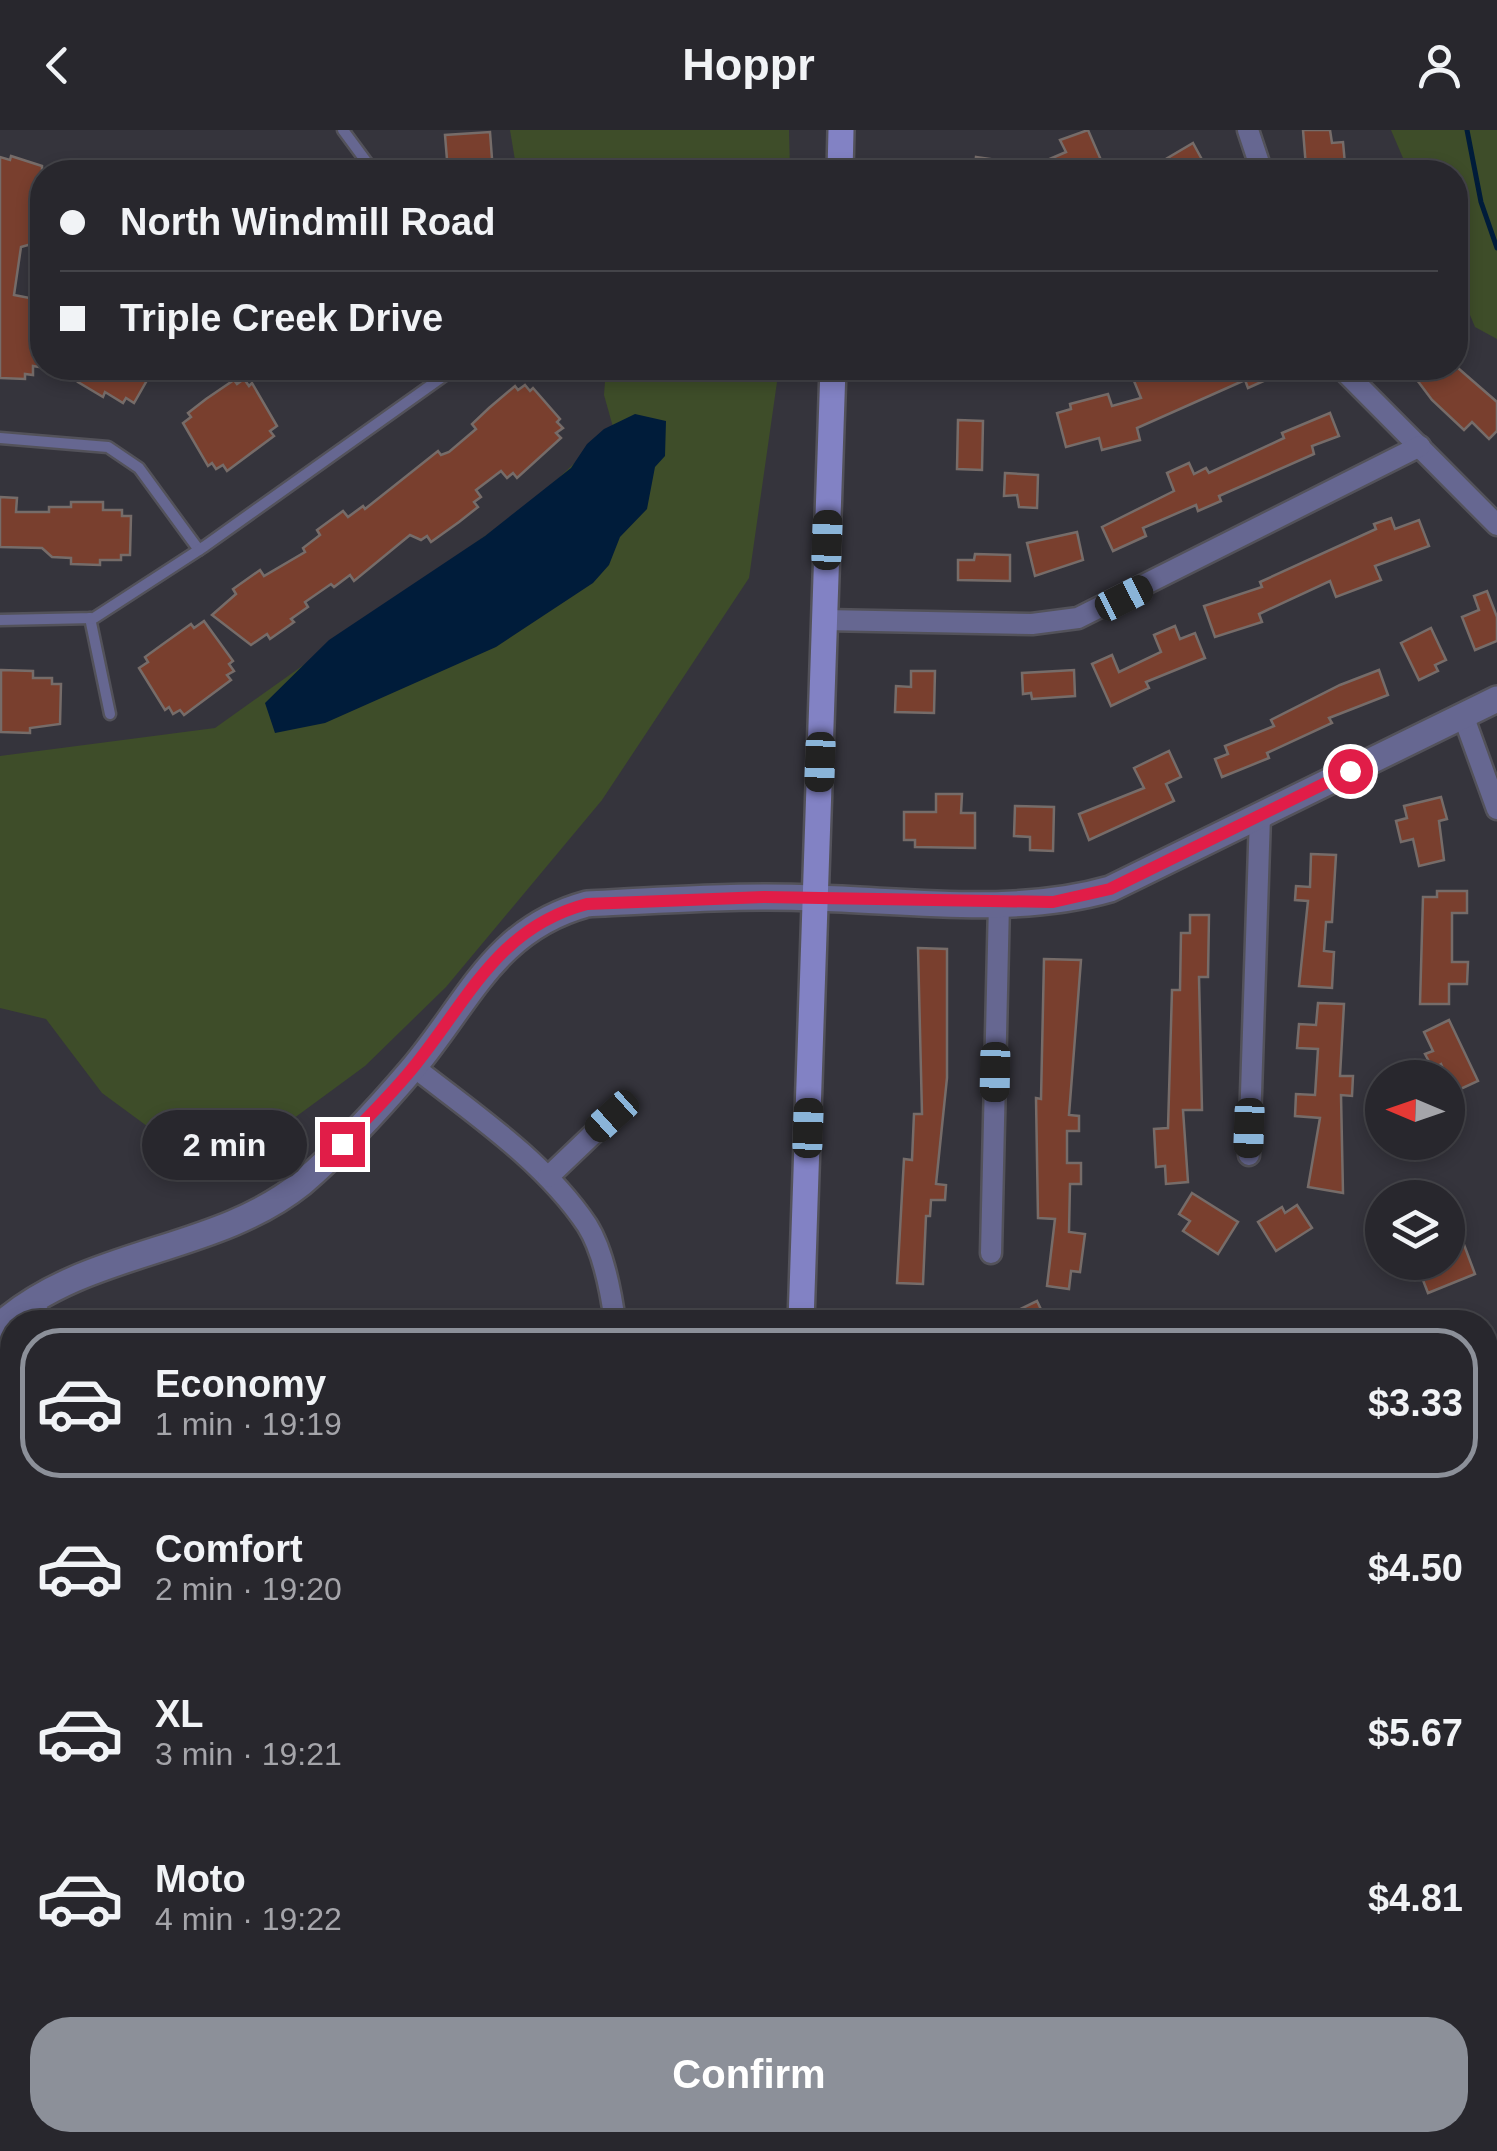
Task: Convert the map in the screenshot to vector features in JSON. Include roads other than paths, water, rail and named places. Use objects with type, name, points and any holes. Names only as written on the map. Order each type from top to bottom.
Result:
[{"type":"main road","points":[[840,160],[841,130]]},
{"type":"main road","points":[[801,1310],[833,380]]},
{"type":"street","points":[[1248,130],[1258,160]]},
{"type":"street","points":[[1353,380],[1497,525]]},
{"type":"street","points":[[824,620],[1032,624],[1078,618],[1420,446]]},
{"type":"street","points":[[41,1310],[120,1259],[234,1223],[302,1183],[414,1067],[500,953],[526,930],[563,910],[598,903],[815,898],[1053,902],[1110,889],[1497,699]]},
{"type":"street","points":[[1464,716],[1497,809]]},
{"type":"street","points":[[1248,1155],[1260,816]]},
{"type":"street","points":[[991,1253],[998,903]]},
{"type":"street","points":[[414,1067],[548,1177],[589,1228],[613,1310]]},
{"type":"street","points":[[548,1177],[612,1116]]},
{"type":"lane","points":[[343,130],[365,160]]},
{"type":"lane","points":[[0,620],[90,618],[200,550],[438,380]]},
{"type":"lane","points":[[0,438],[108,447],[139,468],[200,550]]},
{"type":"lane","points":[[90,618],[110,714]]},
{"type":"water","points":[[635,414],[666,421],[665,456],[655,467],[647,509],[620,537],[609,565],[593,583],[496,647],[325,723],[275,733],[265,703],[329,640],[485,536],[571,468],[587,444],[604,429]]},
{"type":"waterway","points":[[1467,130],[1481,202],[1497,248]]}]
